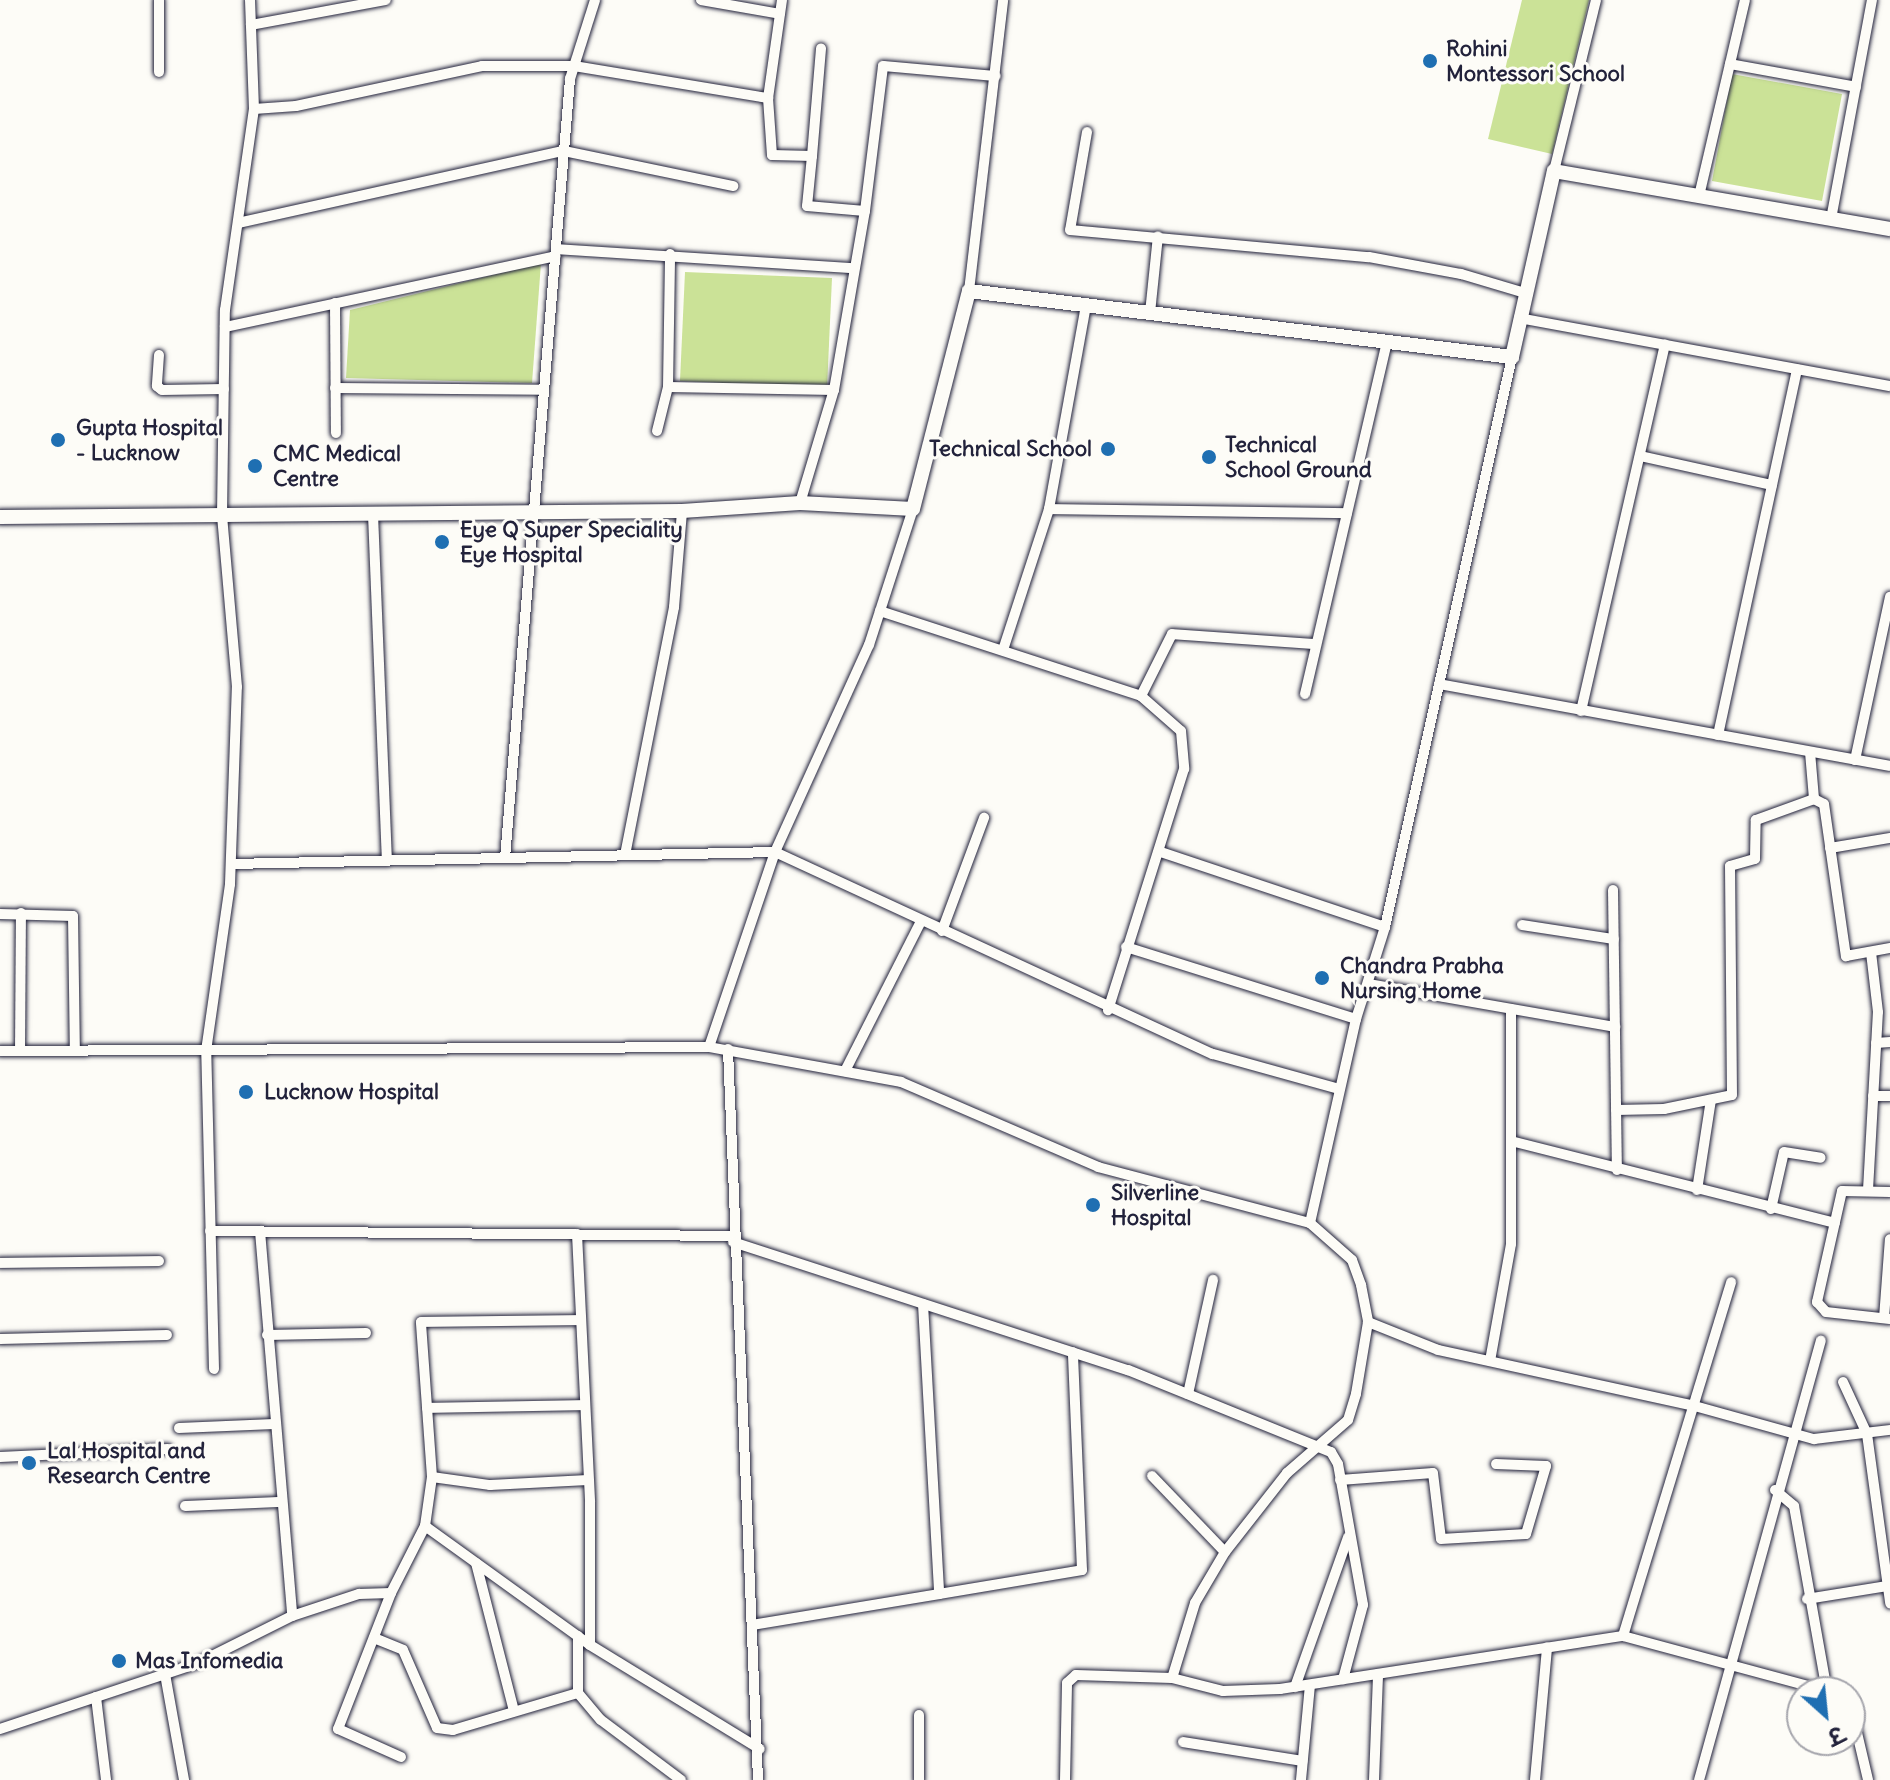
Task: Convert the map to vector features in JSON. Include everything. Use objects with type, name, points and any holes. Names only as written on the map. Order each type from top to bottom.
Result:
[{"type":"street","points":[[159,0],[159,72]]},
{"type":"street","points":[[214,1369],[206,1051],[231,864],[237,687],[222,515],[225,327],[254,109],[250,0]]},
{"type":"street","points":[[505,858],[564,151],[574,66],[595,0]]},
{"type":"street","points":[[701,0],[780,14]]},
{"type":"street","points":[[782,0],[768,98],[772,155],[812,156]]},
{"type":"street","points":[[709,1047],[775,852],[880,611],[913,509],[969,291],[1003,0]]},
{"type":"street","points":[[1310,1223],[1356,1019],[1385,927],[1519,318],[1596,0]]},
{"type":"street","points":[[1699,196],[1745,0]]},
{"type":"street","points":[[1831,219],[1872,0]]},
{"type":"street","points":[[251,25],[380,1]]},
{"type":"street","points":[[821,48],[807,206],[865,211]]},
{"type":"street","points":[[1730,64],[1856,87]]},
{"type":"street","points":[[254,109],[296,106],[482,66],[574,66],[768,98]]},
{"type":"street","points":[[800,503],[834,390],[852,268],[865,211],[883,66],[996,76]]},
{"type":"street","points":[[1087,132],[1070,230],[1369,257],[1461,274],[1525,293]]},
{"type":"street","points":[[238,223],[564,151],[733,186]]},
{"type":"street","points":[[1554,171],[1890,229]]},
{"type":"street","points":[[1150,313],[1158,236]]},
{"type":"street","points":[[225,327],[556,253],[670,254],[852,268]]},
{"type":"street","points":[[657,431],[668,387],[670,254]]},
{"type":"street","points":[[969,291],[1512,357]]},
{"type":"street","points":[[335,303],[336,433]]},
{"type":"street","points":[[1003,650],[1049,509],[1086,305]]},
{"type":"street","points":[[1519,318],[1890,386]]},
{"type":"street","points":[[1305,694],[1387,342]]},
{"type":"street","points":[[1581,711],[1665,345]]},
{"type":"street","points":[[159,355],[157,386],[162,390],[224,389]]},
{"type":"street","points":[[1718,735],[1797,369]]},
{"type":"street","points":[[668,387],[834,390]]},
{"type":"street","points":[[335,388],[544,390]]},
{"type":"street","points":[[1640,456],[1772,485]]},
{"type":"street","points":[[0,517],[682,511],[800,503],[913,509]]},
{"type":"street","points":[[1049,509],[1347,513]]},
{"type":"street","points":[[625,855],[674,607],[682,511]]},
{"type":"street","points":[[373,514],[387,860]]},
{"type":"street","points":[[1855,760],[1885,642],[1890,597]]},
{"type":"street","points":[[880,611],[1141,696],[1181,731],[1184,769],[1161,852],[1126,947],[1108,1010]]},
{"type":"street","points":[[1141,696],[1172,634],[1316,644]]},
{"type":"street","points":[[1439,684],[1890,766]]},
{"type":"street","points":[[1810,752],[1814,799]]},
{"type":"street","points":[[1616,1110],[1664,1109],[1732,1095],[1730,866],[1755,859],[1756,820],[1814,799],[1824,804],[1846,956],[1890,948]]},
{"type":"street","points":[[942,931],[984,818]]},
{"type":"street","points":[[1830,848],[1890,838]]},
{"type":"street","points":[[231,864],[775,852],[1108,1010],[1213,1054],[1339,1089]]},
{"type":"street","points":[[1161,852],[1385,927]]},
{"type":"street","points":[[1613,890],[1617,1170]]},
{"type":"street","points":[[20,1051],[21,913]]},
{"type":"street","points":[[0,914],[73,916],[75,1051]]},
{"type":"street","points":[[845,1071],[921,921]]},
{"type":"street","points":[[1522,925],[1614,939]]},
{"type":"street","points":[[1126,947],[1356,1019]]},
{"type":"street","points":[[1868,1190],[1876,1043],[1871,952]]},
{"type":"street","points":[[1369,984],[1615,1027]]},
{"type":"street","points":[[1490,1361],[1511,1244],[1511,1009]]},
{"type":"street","points":[[1876,1043],[1890,1042]]},
{"type":"street","points":[[728,1049],[733,1239],[760,1749],[758,1780]]},
{"type":"street","points":[[0,1051],[728,1049],[901,1082],[1098,1167],[1310,1223],[1352,1260],[1368,1322],[1363,1371],[1348,1420],[1332,1439],[1315,1444],[1225,1552],[1195,1603],[1172,1678]]},
{"type":"street","points":[[1873,1096],[1890,1096]]},
{"type":"street","points":[[1697,1190],[1711,1100]]},
{"type":"street","points":[[1511,1141],[1835,1223]]},
{"type":"street","points":[[1771,1209],[1784,1152],[1821,1158]]},
{"type":"street","points":[[1890,1192],[1842,1191],[1819,1309],[1887,1318],[1890,1239]]},
{"type":"street","points":[[210,1231],[577,1234],[733,1239],[1073,1352],[1315,1444],[1334,1457],[1363,1605],[1343,1679]]},
{"type":"street","points":[[260,1231],[279,1502],[292,1616]]},
{"type":"street","points":[[577,1234],[588,1480],[590,1645]]},
{"type":"street","points":[[0,1263],[159,1261]]},
{"type":"street","points":[[1188,1394],[1213,1280]]},
{"type":"street","points":[[1623,1636],[1731,1282]]},
{"type":"street","points":[[923,1304],[939,1594]]},
{"type":"street","points":[[401,1757],[338,1729],[391,1593],[425,1526],[432,1477],[421,1322],[581,1320]]},
{"type":"street","points":[[1368,1322],[1438,1350],[1691,1405],[1814,1439],[1890,1430]]},
{"type":"street","points":[[267,1335],[366,1333]]},
{"type":"street","points":[[0,1339],[167,1335]]},
{"type":"street","points":[[1699,1780],[1775,1490],[1821,1341]]},
{"type":"street","points":[[752,1625],[1082,1570],[1073,1352]]},
{"type":"street","points":[[1843,1382],[1867,1434],[1890,1603]]},
{"type":"street","points":[[427,1408],[584,1405]]},
{"type":"street","points":[[179,1428],[274,1424]]},
{"type":"street","points":[[0,1457],[168,1449]]},
{"type":"street","points":[[1340,1480],[1433,1473],[1441,1539],[1526,1534],[1546,1466],[1496,1464]]},
{"type":"street","points":[[1152,1476],[1225,1552]]},
{"type":"street","points":[[432,1477],[490,1485],[588,1480]]},
{"type":"street","points":[[1775,1490],[1794,1506],[1807,1599],[1825,1676]]},
{"type":"street","points":[[185,1506],[279,1502]]},
{"type":"street","points":[[425,1526],[590,1645],[760,1749]]},
{"type":"street","points":[[1295,1687],[1349,1536]]},
{"type":"street","points":[[476,1563],[514,1711]]},
{"type":"street","points":[[1807,1599],[1887,1586]]},
{"type":"street","points":[[0,1729],[165,1674],[292,1616],[359,1594],[391,1593]]},
{"type":"street","points":[[578,1636],[578,1693],[601,1720],[681,1780]]},
{"type":"street","points":[[1065,1780],[1067,1683],[1076,1675],[1172,1678],[1223,1691],[1295,1687],[1623,1636],[1786,1680]]},
{"type":"street","points":[[374,1638],[403,1650],[437,1728],[453,1730],[578,1693]]},
{"type":"street","points":[[1535,1780],[1547,1648]]},
{"type":"street","points":[[165,1674],[184,1780]]},
{"type":"street","points":[[1374,1780],[1378,1674]]},
{"type":"street","points":[[1301,1780],[1310,1685]]},
{"type":"street","points":[[96,1697],[106,1780]]},
{"type":"street","points":[[919,1715],[919,1780]]},
{"type":"street","points":[[1183,1742],[1303,1761]]},
{"type":"street","points":[[1862,1756],[1868,1780]]},
{"type":"green space","points":[[1522,0],[1589,0],[1552,154],[1488,139]]},
{"type":"green space","points":[[1732,74],[1842,94],[1822,201],[1712,181]]},
{"type":"green space","points":[[541,263],[532,383],[346,378],[350,310]]},
{"type":"green space","points":[[685,272],[832,278],[827,388],[680,381]]},
{"type":"place","name":"Rohini Montessori School","points":[[1430,61]]},
{"type":"place","name":"Gupta Hospital - Lucknow","points":[[58,440]]},
{"type":"place","name":"Technical School","points":[[1108,449]]},
{"type":"place","name":"Technical School Ground","points":[[1209,457]]},
{"type":"place","name":"CMC Medical Centre","points":[[255,466]]},
{"type":"place","name":"Eye Q Super Speciality Eye Hospital","points":[[442,542]]},
{"type":"place","name":"Chandra Prabha Nursing Home","points":[[1322,978]]},
{"type":"place","name":"Lucknow Hospital","points":[[246,1092]]},
{"type":"place","name":"Silverline Hospital","points":[[1093,1205]]},
{"type":"place","name":"Lal Hospital and Research Centre","points":[[29,1463]]},
{"type":"place","name":"Mas Infomedia","points":[[119,1661]]}]
